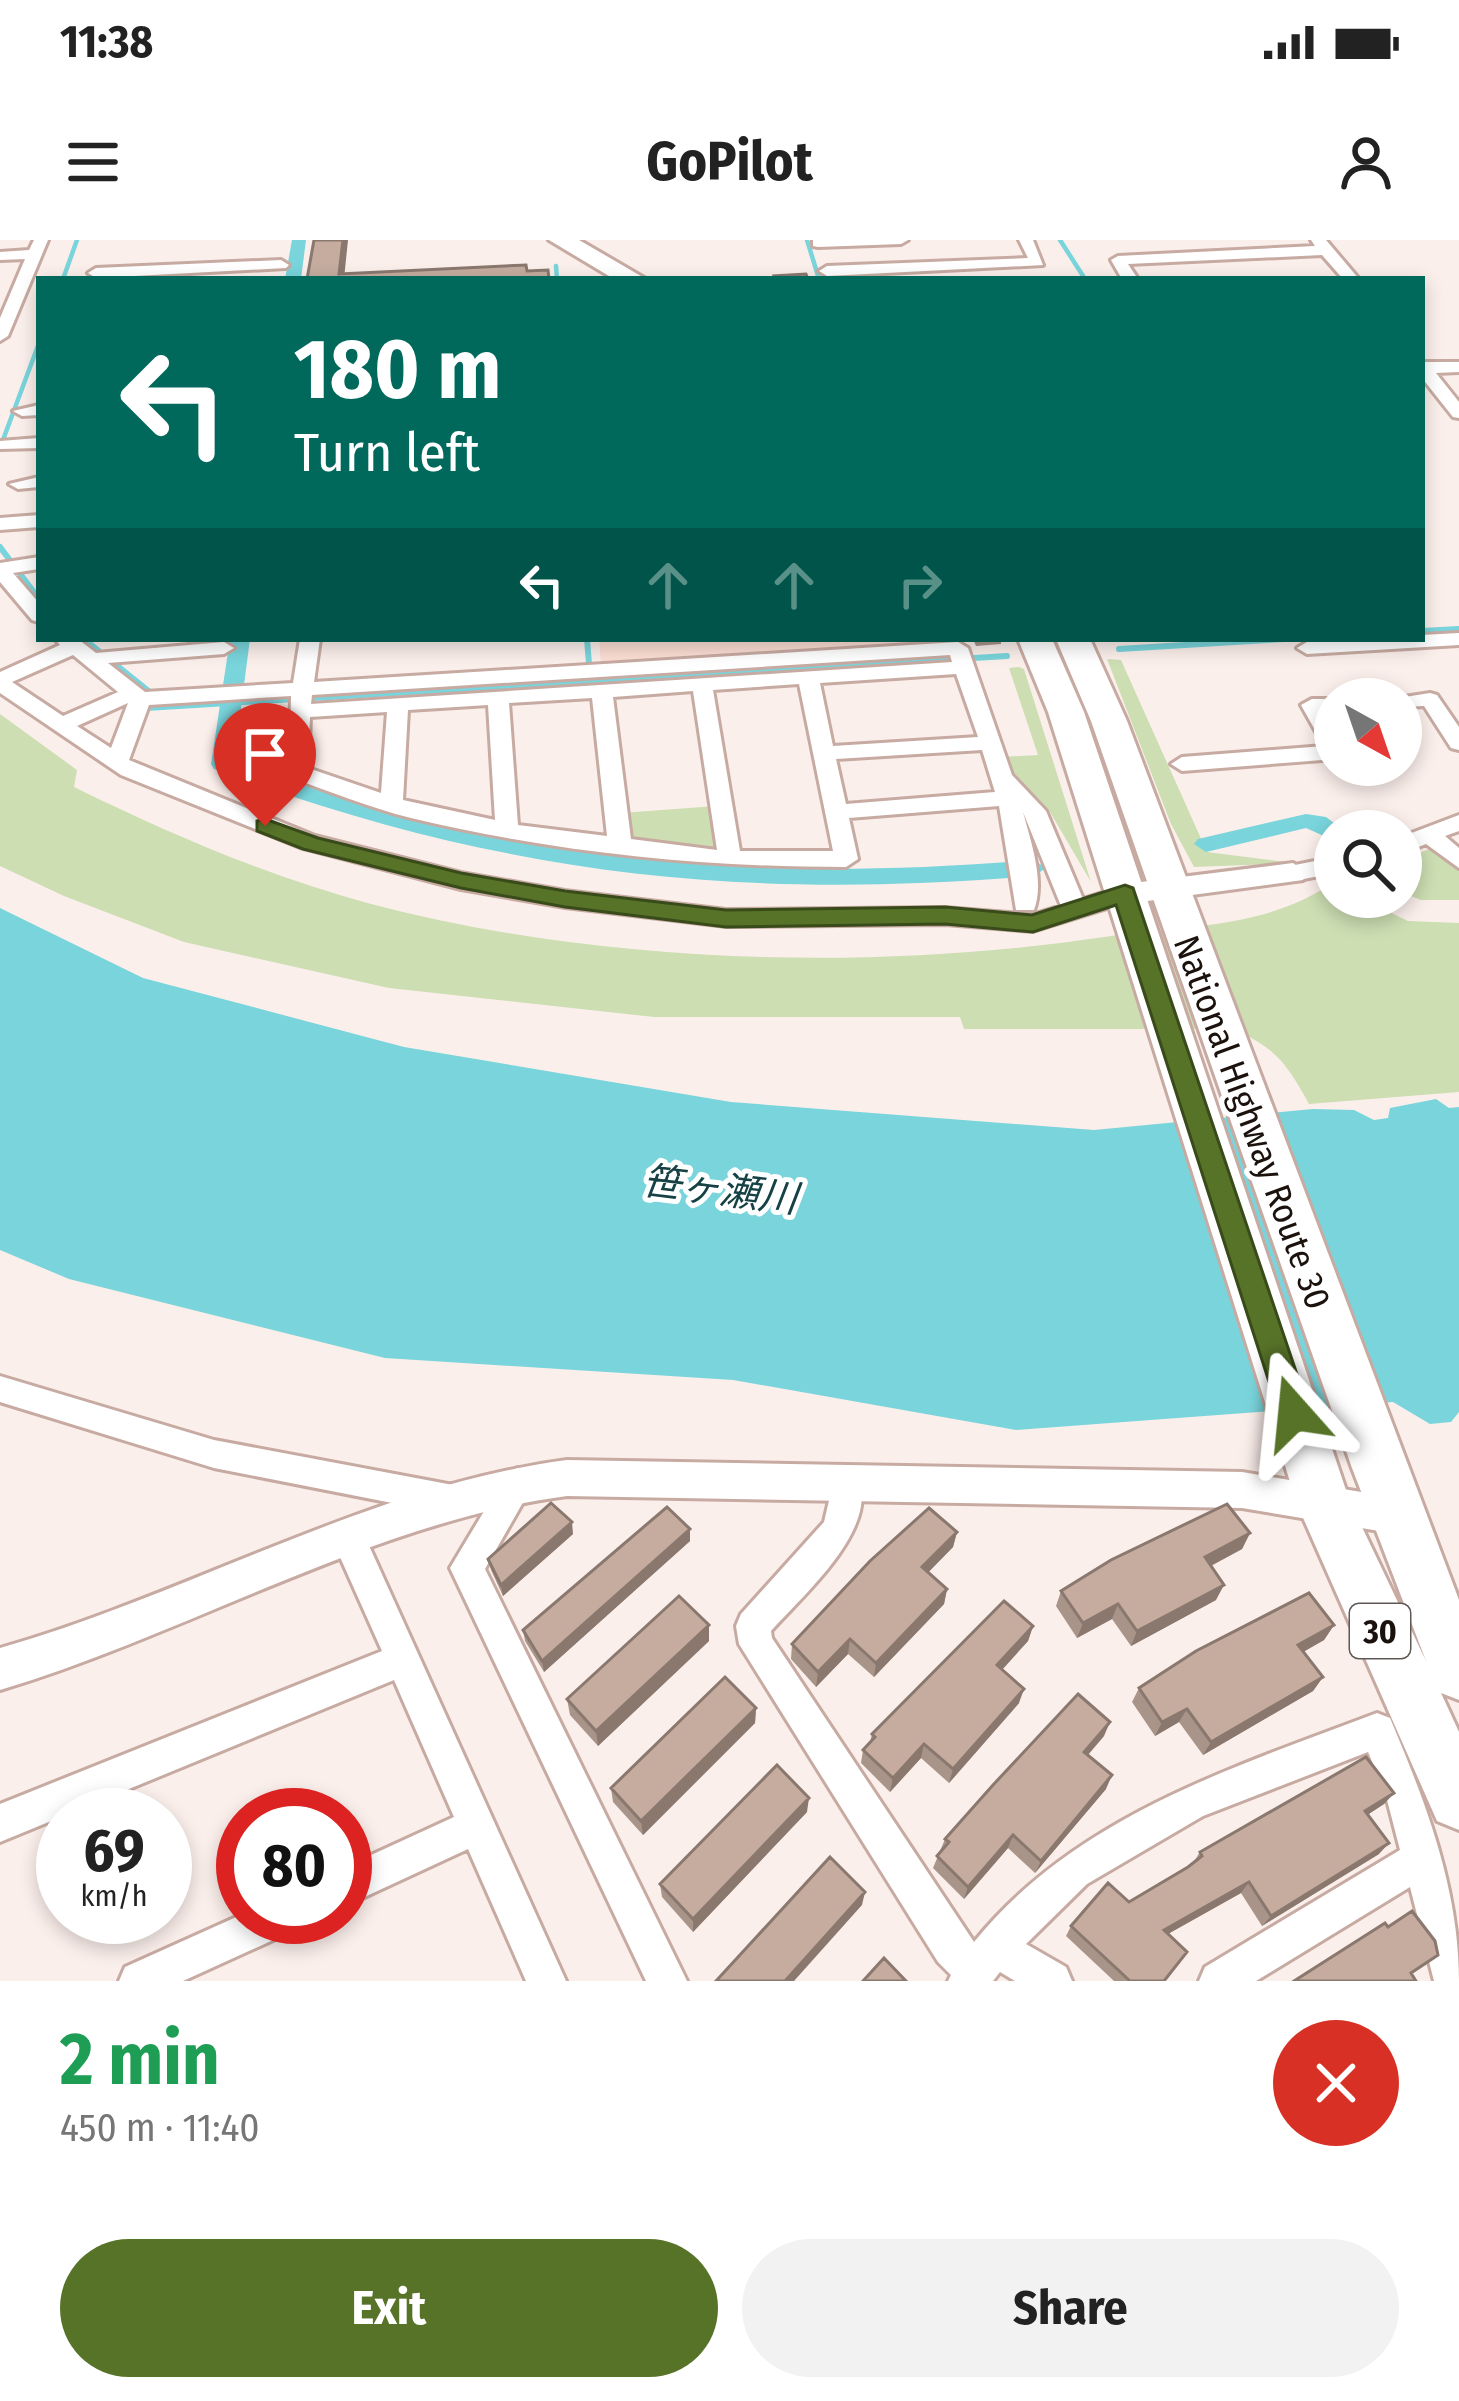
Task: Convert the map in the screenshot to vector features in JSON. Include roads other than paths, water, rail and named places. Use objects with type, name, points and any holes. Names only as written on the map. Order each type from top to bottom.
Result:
[{"type":"highway","points":[[535,240],[600,276]]},
{"type":"highway","points":[[561,240],[627,276]]},
{"type":"highway","name":"National Highway Route 30","points":[[1036,642],[1150,901],[1459,1672]]},
{"type":"highway","name":"National Highway Route 30","points":[[1073,642],[1108,721],[1150,901],[1317,1481],[1459,1799]]},
{"type":"street","points":[[901,240],[817,242],[829,275],[1038,262],[1026,240]]},
{"type":"street","points":[[1128,276],[1118,260],[1322,245],[1348,276]]},
{"type":"street","points":[[0,256],[38,247]]},
{"type":"street","points":[[0,336],[38,247]]},
{"type":"street","points":[[96,274],[281,266]]},
{"type":"street","points":[[0,285],[23,284]]},
{"type":"street","points":[[1425,368],[1459,367]]},
{"type":"street","points":[[1425,370],[1459,413]]},
{"type":"street","points":[[6,445],[36,443]]},
{"type":"street","points":[[18,484],[36,482]]},
{"type":"street","points":[[0,524],[36,521]]},
{"type":"street","points":[[31,611],[6,568],[36,563]]},
{"type":"street","points":[[1425,641],[1459,639]]},
{"type":"street","points":[[310,642],[297,772],[391,804],[507,830],[730,859],[846,859],[808,677]]},
{"type":"street","points":[[1307,648],[1408,642]]},
{"type":"street","points":[[136,696],[101,658],[70,643],[0,682],[117,763],[312,844],[565,899],[726,918],[945,916],[1033,923],[1075,910],[1150,901],[1314,870]]},
{"type":"street","points":[[101,658],[225,644],[228,695]]},
{"type":"street","points":[[301,700],[955,653]]},
{"type":"street","points":[[59,726],[136,696],[228,695],[398,704],[808,677],[955,653]]},
{"type":"street","points":[[955,653],[1003,787],[1024,869],[1025,904]]},
{"type":"street","points":[[703,684],[730,859]]},
{"type":"street","points":[[602,691],[620,847]]},
{"type":"street","points":[[117,763],[136,696]]},
{"type":"street","points":[[498,698],[507,830]]},
{"type":"street","points":[[1422,700],[1430,699],[1459,743]]},
{"type":"street","points":[[391,804],[398,704]]},
{"type":"street","points":[[824,753],[989,743]]},
{"type":"street","points":[[1182,764],[1314,751]]},
{"type":"street","points":[[836,812],[1003,787],[1035,811],[1075,910]]},
{"type":"street","points":[[1422,838],[1459,822]]},
{"type":"street","points":[[1429,836],[1459,860]]},
{"type":"street","points":[[0,1389],[214,1454],[458,1500]]},
{"type":"street","points":[[0,1669],[64,1652],[349,1539],[518,1483],[567,1478],[1242,1490],[1317,1481],[1397,1516]]},
{"type":"street","points":[[518,1483],[467,1568],[667,1981]]},
{"type":"street","points":[[846,1485],[838,1529],[753,1626],[757,1644],[952,1948],[979,1966],[1052,1981]]},
{"type":"street","points":[[349,1539],[546,1981]]},
{"type":"street","points":[[0,1823],[402,1660]]},
{"type":"street","points":[[979,1966],[1074,1870],[1192,1802],[1377,1731],[1403,1792],[1454,1981]]},
{"type":"street","points":[[372,1875],[477,1826]]},
{"type":"street","points":[[1219,1981],[1423,1858]]},
{"type":"street","points":[[139,1981],[220,1944]]},
{"type":"water","name":"笹ヶ瀬川","points":[[0,908],[143,978],[404,1047],[731,1102],[1094,1130],[1313,1109],[1354,1110],[1374,1120],[1388,1118],[1390,1108],[1436,1099],[1449,1108],[1459,1107],[1459,1412],[1451,1422],[1430,1424],[1393,1402],[1016,1430],[733,1380],[385,1358],[69,1279],[0,1250]]},
{"type":"waterway","points":[[64,276],[77,240]]},
{"type":"waterway","points":[[293,276],[299,240]]},
{"type":"waterway","points":[[807,240],[818,276]]},
{"type":"waterway","points":[[1060,240],[1083,276]]},
{"type":"waterway","points":[[556,266],[557,276]]},
{"type":"waterway","points":[[0,448],[36,351]]},
{"type":"waterway","points":[[0,547],[36,595]]},
{"type":"waterway","points":[[1425,631],[1459,629]]},
{"type":"waterway","points":[[88,642],[151,693]]},
{"type":"waterway","points":[[240,642],[222,764],[319,800],[418,829],[621,867],[724,876],[827,879],[1034,868]]},
{"type":"waterway","points":[[587,642],[589,664]]},
{"type":"waterway","points":[[1119,649],[1234,642]]},
{"type":"waterway","points":[[146,708],[1007,656]]},
{"type":"waterway","points":[[1206,844],[1314,822]]}]
